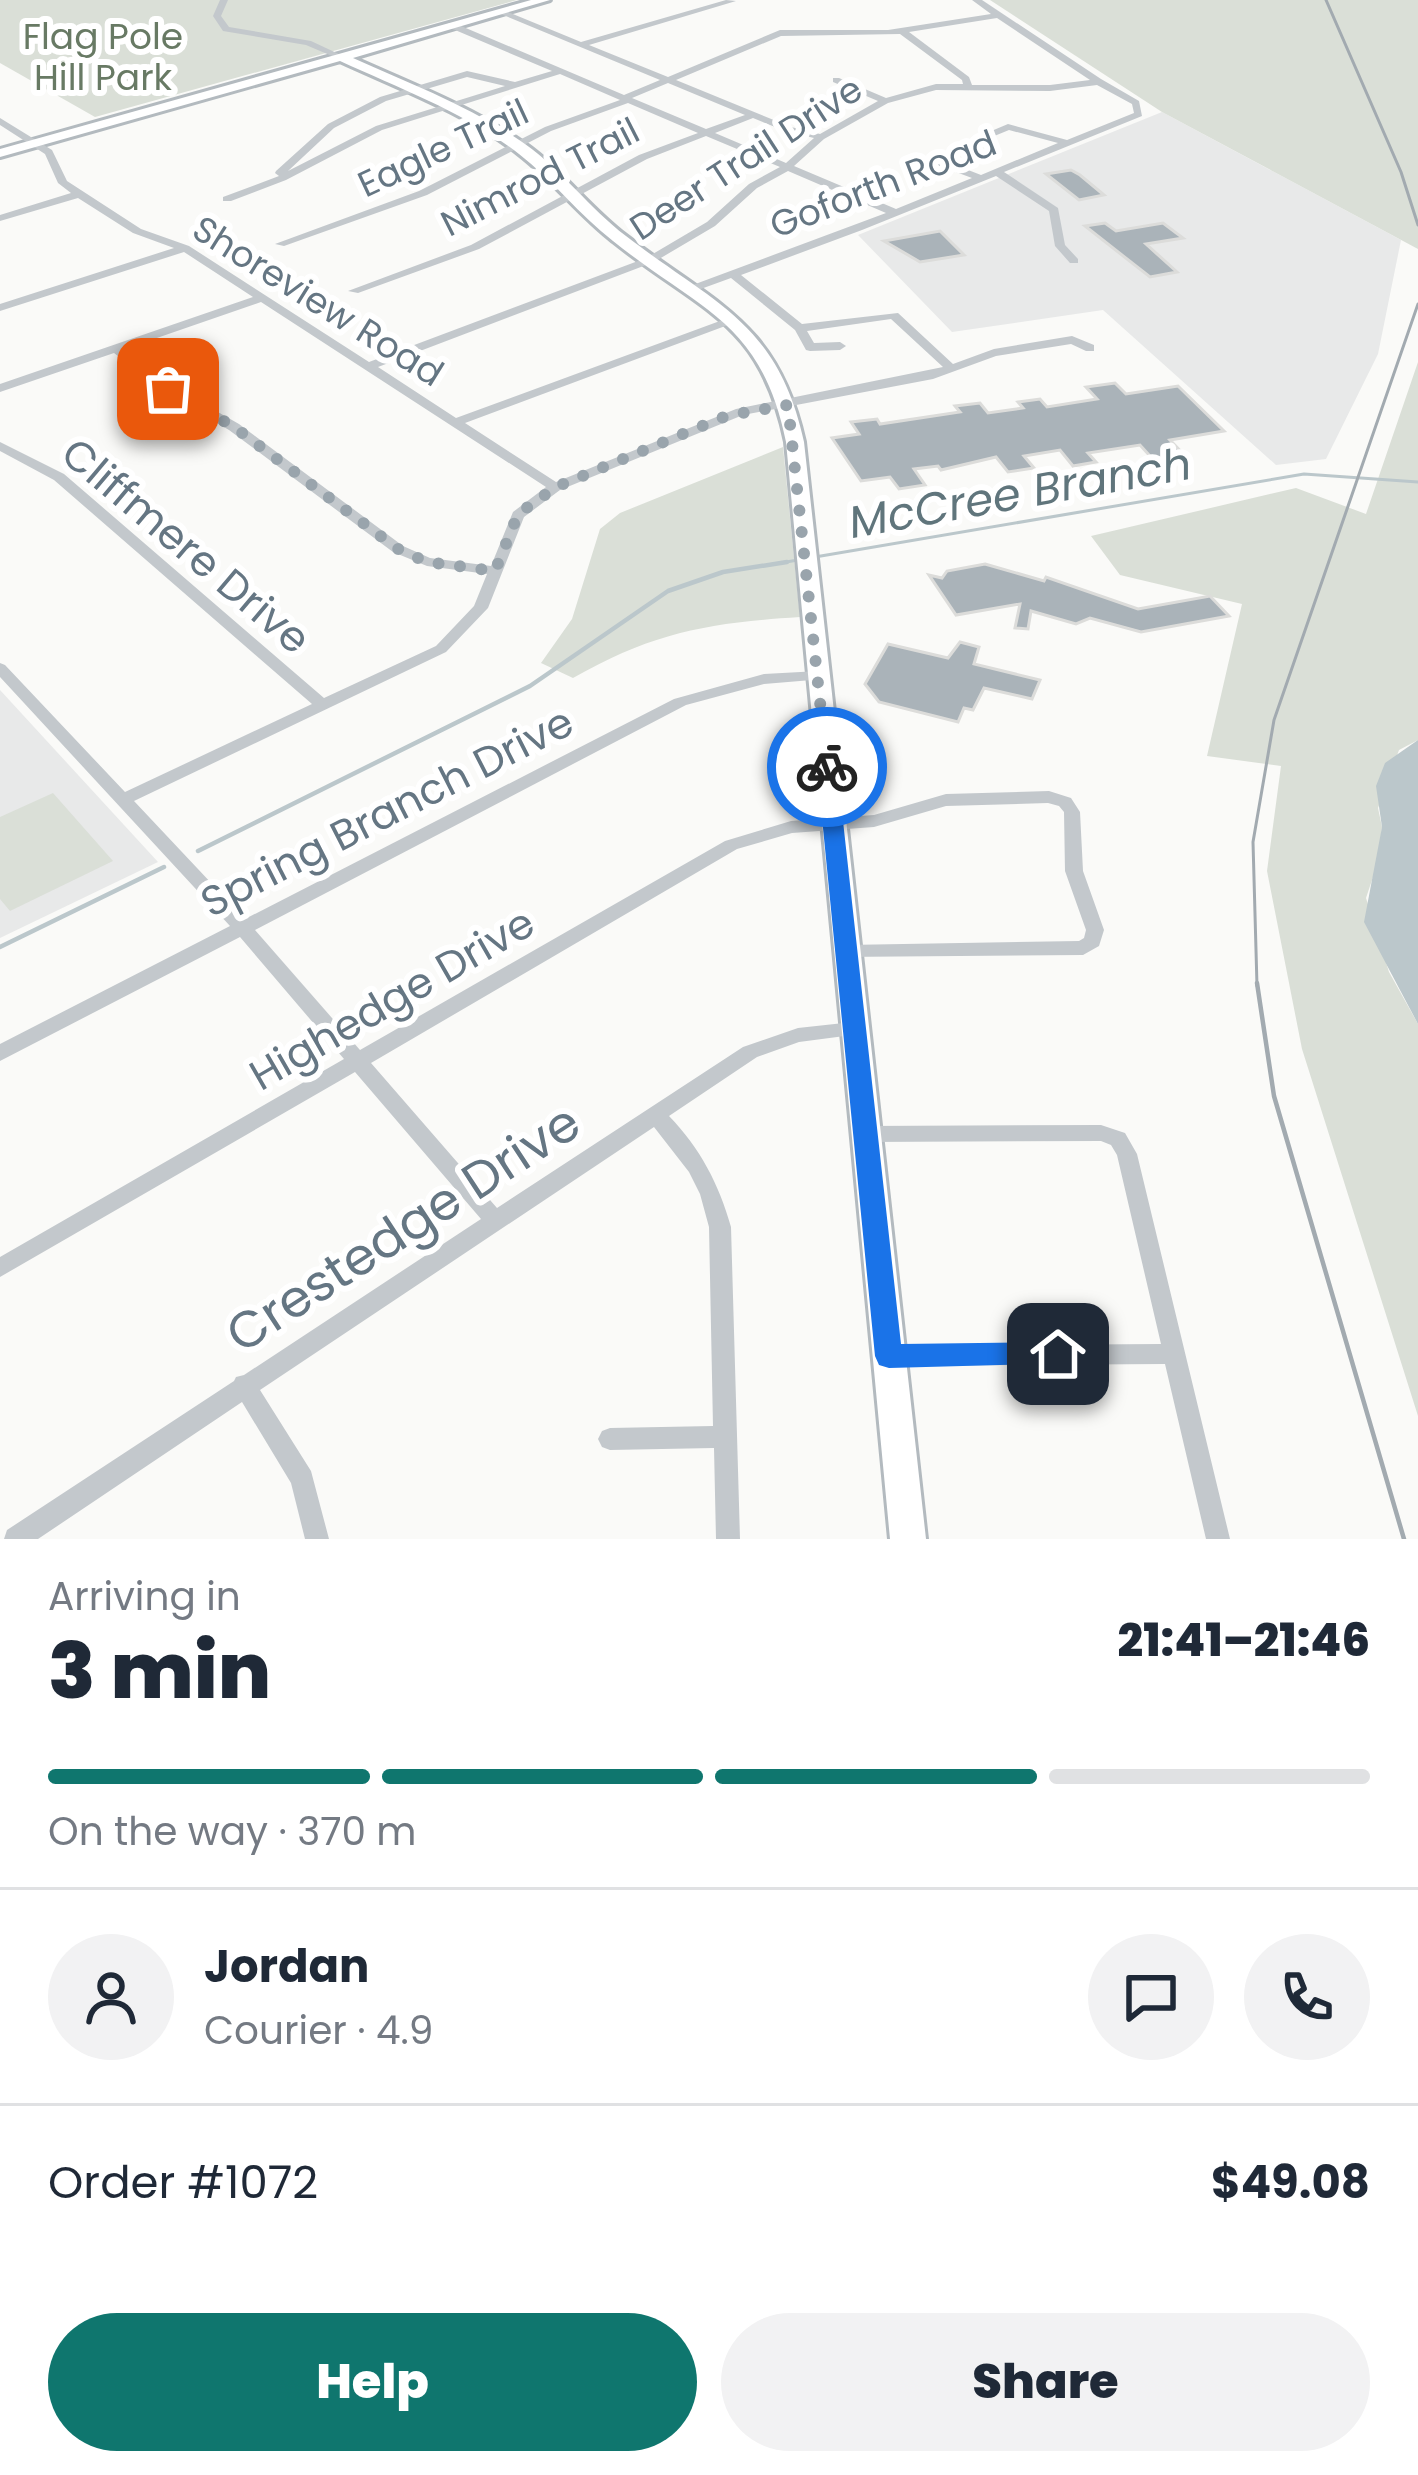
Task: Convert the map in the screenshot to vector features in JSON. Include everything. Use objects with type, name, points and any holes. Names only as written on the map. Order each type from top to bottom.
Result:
[{"type":"street","points":[[224,0],[217,16],[226,28],[308,43],[517,145],[571,196],[650,260],[694,288],[766,354],[788,405],[908,1539]]},
{"type":"street","points":[[0,153],[544,0]]},
{"type":"street","name":"Goforth Road","points":[[694,288],[1128,122],[1140,111],[1124,94],[976,0]]},
{"type":"street","points":[[580,45],[732,1]]},
{"type":"street","points":[[500,12],[753,115],[820,137]]},
{"type":"street","name":"Eagle Trail","points":[[280,244],[423,193],[517,145],[780,34],[902,31],[998,15]]},
{"type":"street","points":[[451,25],[896,213]]},
{"type":"street","points":[[902,31],[966,79],[968,86]]},
{"type":"street","points":[[227,199],[282,178],[359,137],[562,71]]},
{"type":"street","points":[[282,178],[279,174],[331,126],[410,89],[466,74],[514,85]]},
{"type":"street","points":[[836,80],[885,101]]},
{"type":"street","name":"Deer Trail Drive","points":[[369,367],[650,260],[711,224],[820,137],[885,101],[926,89],[1049,88],[1100,82]]},
{"type":"street","name":"Nimrod Trail","points":[[354,291],[492,239],[643,157],[753,115]]},
{"type":"street","name":"Shoreview Road","points":[[0,122],[52,157],[58,178],[79,194],[137,231],[185,248],[556,487]]},
{"type":"street","points":[[980,178],[941,163],[938,154],[1008,127],[1069,143]]},
{"type":"street","points":[[997,172],[1054,210],[1060,246],[1074,261]]},
{"type":"street","points":[[0,218],[79,194]]},
{"type":"street","points":[[0,308],[185,248]]},
{"type":"street","points":[[733,274],[800,328],[810,347],[840,346]]},
{"type":"street","points":[[0,388],[262,298]]},
{"type":"street","points":[[800,328],[894,315],[951,368]]},
{"type":"street","points":[[454,422],[732,320]]},
{"type":"street","points":[[127,798],[415,663],[459,634],[481,608],[518,514],[556,487],[726,416],[951,368],[976,357],[1072,340],[1090,348]]},
{"type":"street","points":[[118,350],[168,389],[234,427],[398,549],[427,562],[495,571]]},
{"type":"street","name":"Cliffmere Drive","points":[[0,446],[59,477],[324,706]]},
{"type":"street","points":[[0,668],[127,798],[359,1059],[495,1221]]},
{"type":"street","name":"Spring Branch Drive","points":[[0,1053],[680,701],[764,679],[819,676]]},
{"type":"street","name":"Highedge Drive","points":[[0,1268],[731,845],[791,826],[874,821],[946,800],[1049,797],[1065,802],[1072,812],[1073,872],[1095,930],[1093,941],[1068,950],[846,952]]},
{"type":"street","name":"Crestedge Drive","points":[[16,1539],[750,1052],[797,1035],[854,1029]]},
{"type":"street","points":[[656,1116],[693,1156],[713,1196],[720,1227],[728,1539]]},
{"type":"street","points":[[865,1134],[1101,1133],[1118,1139],[1127,1154],[1218,1539]]},
{"type":"street","points":[[889,1356],[1175,1354]]},
{"type":"street","points":[[244,1385],[302,1479],[317,1539]]},
{"type":"street","points":[[610,1439],[724,1437]]},
{"type":"shaded area","points":[[1162,112],[1401,240],[1378,354],[1326,459],[1276,465],[1103,310],[952,332],[858,235]]},
{"type":"shaded area","points":[[0,690],[158,862],[0,938]]},
{"type":"shaded area","points":[[1418,740],[1418,1024],[1364,922],[1382,827],[1376,786],[1385,763]]},
{"type":"green space","name":"Flag Pole Hill Park","points":[[0,0],[517,0],[95,117],[0,63]]},
{"type":"green space","points":[[990,0],[1418,0],[1418,249],[1162,112]]},
{"type":"green space","points":[[1418,362],[1418,740],[1399,750],[1378,808],[1382,827],[1379,859],[1366,898],[1389,972],[1418,1024],[1418,1416],[1302,1049],[1267,871],[1281,766],[1207,756],[1242,604],[1120,575],[1091,536],[1296,488],[1366,514]]},
{"type":"green space","points":[[783,447],[800,617],[682,632],[630,650],[573,678],[541,663],[572,619],[600,529],[620,513]]},
{"type":"green space","points":[[53,793],[113,861],[10,911],[0,899],[0,817]]},
{"type":"building","points":[[1071,170],[1104,195],[1079,200],[1046,174]]},
{"type":"building","points":[[1105,223],[1116,231],[1163,223],[1183,238],[1146,244],[1177,272],[1150,277],[1085,226]]},
{"type":"building","points":[[940,231],[964,255],[920,262],[884,241]]},
{"type":"building","points":[[1115,383],[1126,394],[1178,386],[1224,431],[1170,440],[1190,461],[1159,466],[1140,445],[1088,453],[1096,462],[1073,466],[1060,450],[1024,456],[1034,468],[1008,472],[996,457],[941,470],[938,466],[914,469],[925,485],[899,489],[890,477],[861,481],[832,438],[859,434],[851,422],[877,419],[880,424],[960,412],[955,406],[980,403],[988,413],[1023,408],[1018,402],[1040,399],[1047,407],[1097,399],[1086,387]]},
{"type":"building","points":[[985,564],[1044,581],[1046,577],[1138,609],[1210,596],[1229,616],[1141,632],[1090,618],[1076,624],[1031,611],[1028,629],[1015,628],[1020,604],[956,615],[929,575],[942,578],[947,571]]},
{"type":"building","points":[[960,642],[979,647],[974,664],[1040,680],[1032,699],[984,688],[973,710],[964,708],[958,722],[879,702],[865,684],[888,644],[948,658]]},
{"type":"waterway","name":"McCree Branch","points":[[815,557],[1304,474],[1418,482]]},
{"type":"waterway","name":"McCree Branch","points":[[771,564],[798,560]]},
{"type":"waterway","name":"McCree Branch","points":[[771,564],[787,562]]},
{"type":"waterway","name":"McCree Branch","points":[[198,851],[530,686],[668,591],[723,572],[771,564]]},
{"type":"waterway","name":"McCree Branch","points":[[0,947],[164,867]]},
{"type":"tram line","points":[[1326,0],[1401,172],[1418,225]]},
{"type":"tram line","points":[[1257,986],[1253,842],[1274,720],[1418,304]]},
{"type":"tram line","points":[[1257,983],[1274,1096],[1404,1539]]},
{"type":"way so far","points":[[168,389],[234,427],[398,549],[449,567],[495,571],[518,514],[538,497],[726,416],[788,405],[827,767]]},
{"type":"route","points":[[827,767],[889,1356],[1058,1354]]}]
